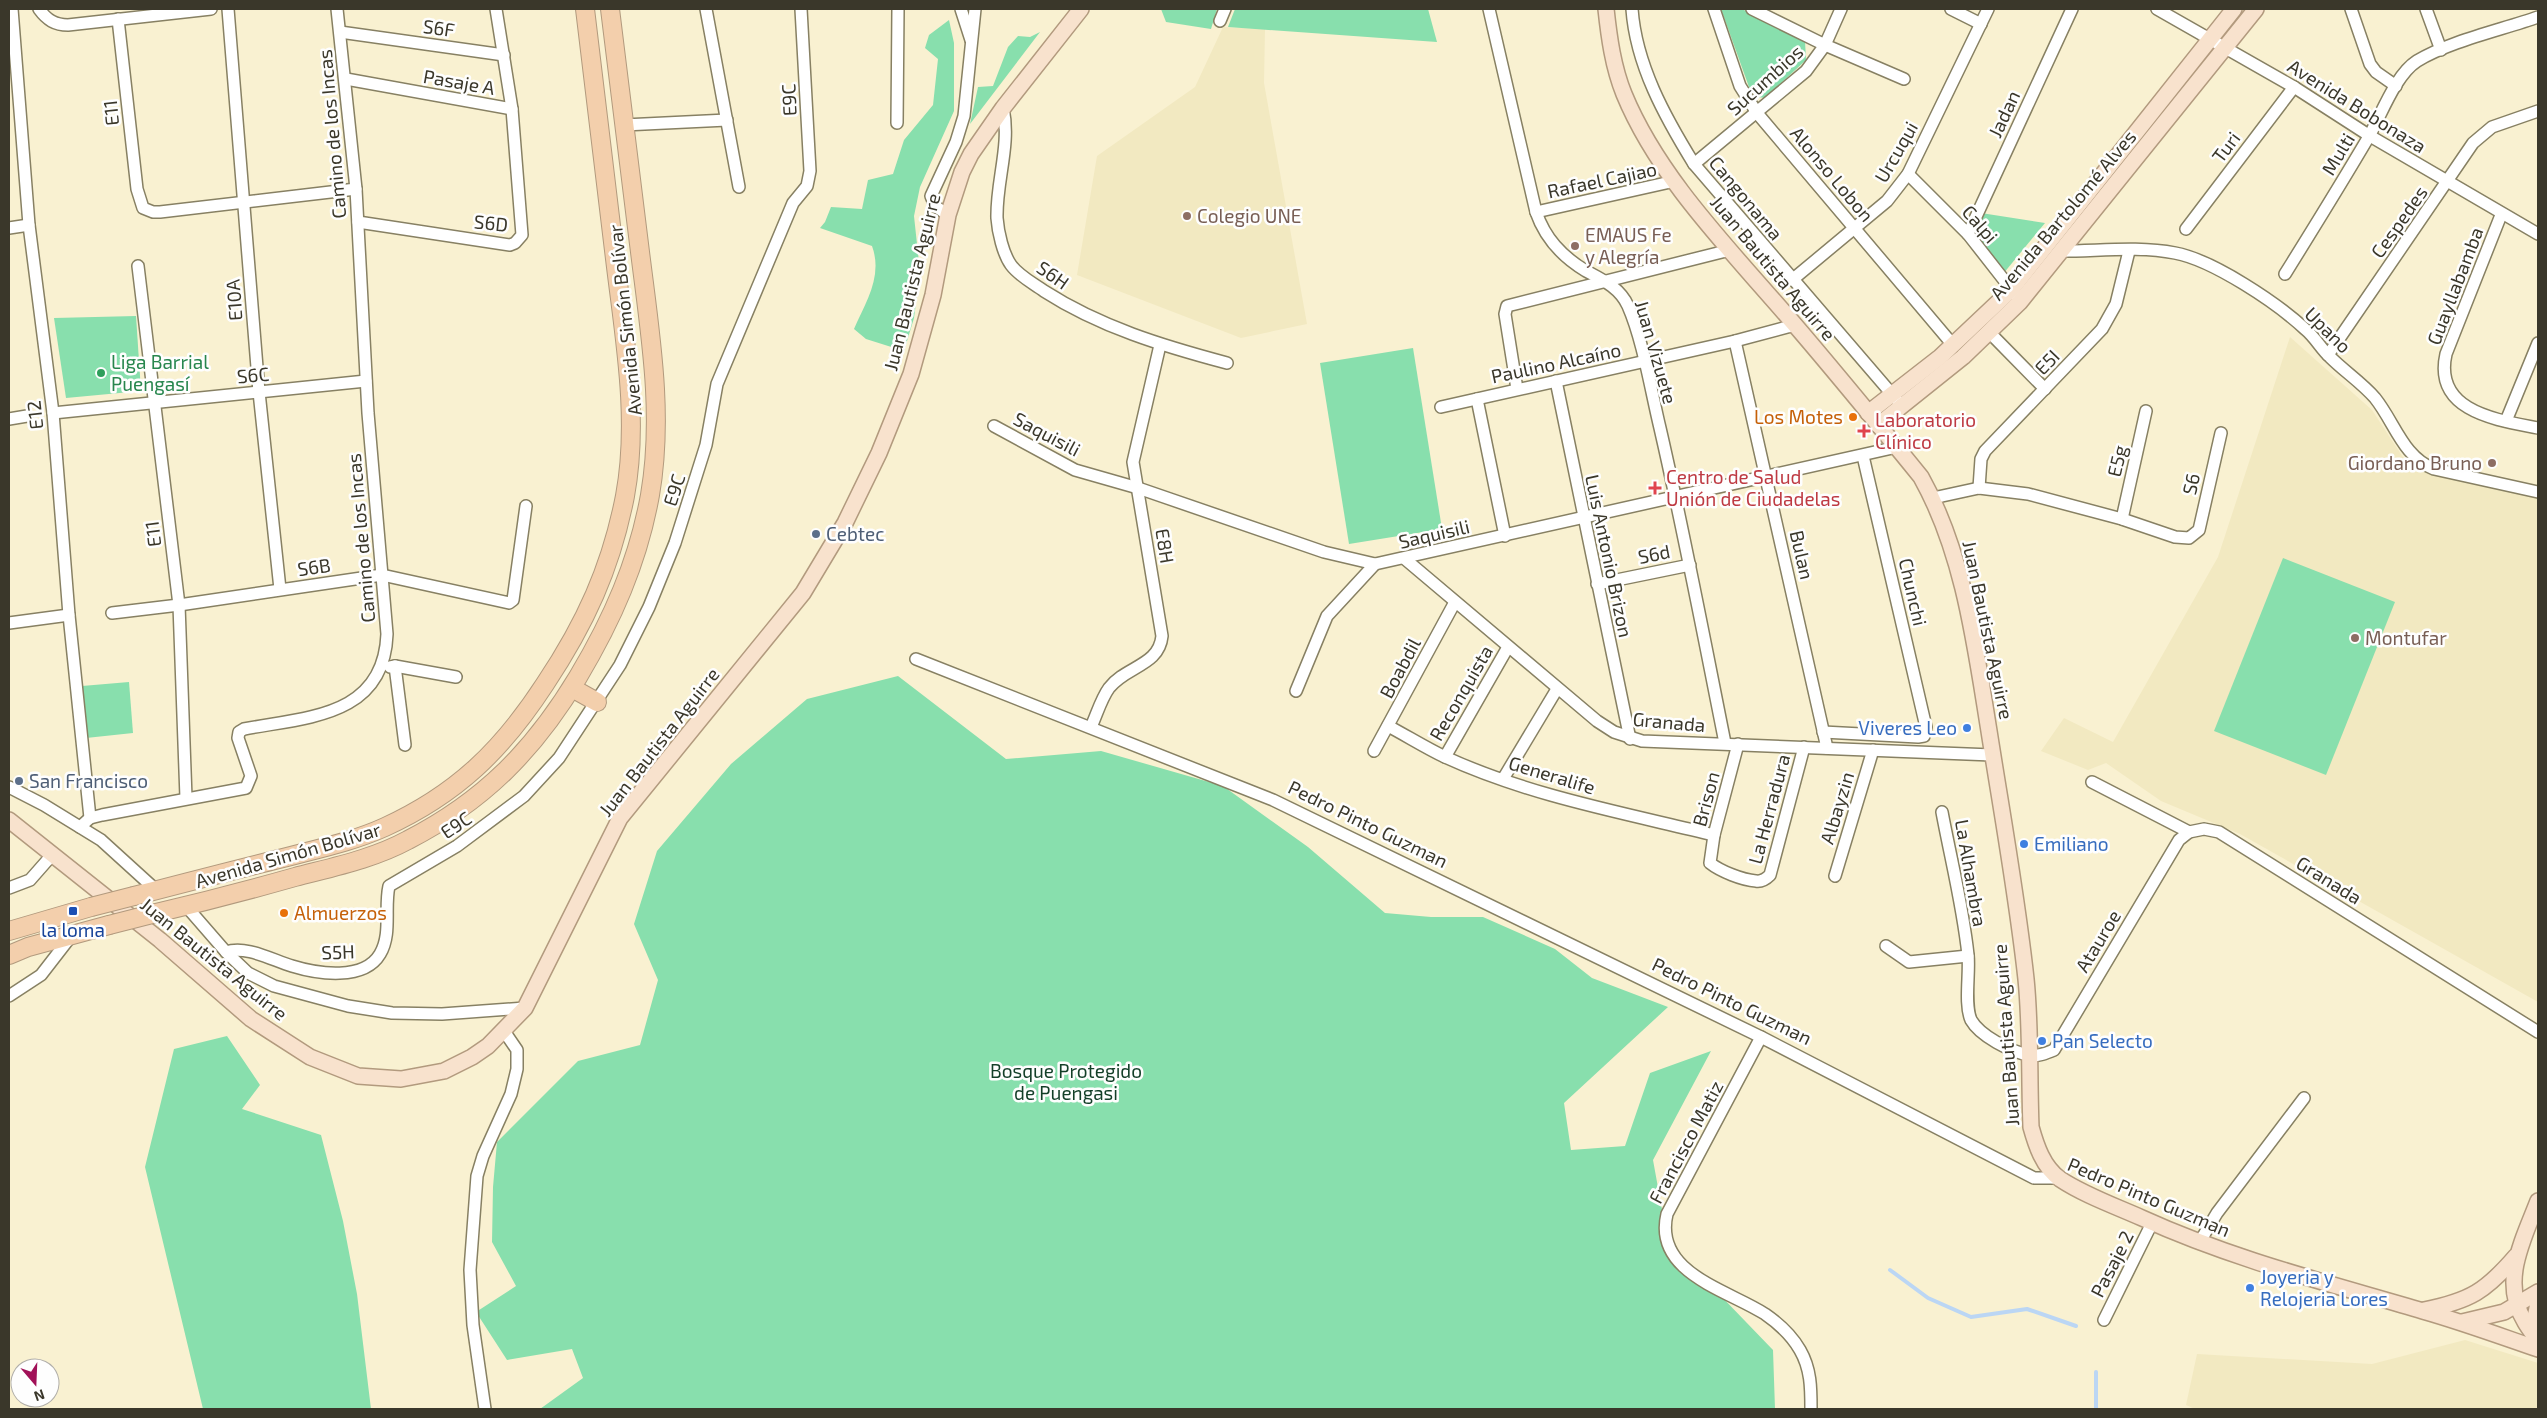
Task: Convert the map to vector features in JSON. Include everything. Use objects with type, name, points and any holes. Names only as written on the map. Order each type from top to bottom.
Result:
[{"type":"highway","name":"Avenida Simón Bolívar","points":[[9,931],[90,907],[351,840],[384,827],[425,806],[461,781],[503,743],[529,709],[581,627],[609,562],[623,504],[629,454],[630,420],[625,344],[585,9]]},
{"type":"highway","name":"Avenida Simón Bolívar","points":[[9,955],[72,935],[360,860],[406,842],[452,815],[485,791],[518,760],[547,726],[572,688],[604,632],[632,565],[646,514],[657,427],[653,357],[610,9]]},
{"type":"highway","points":[[572,688],[597,702]]},
{"type":"main road","name":"Juan Bautista Aguirre","points":[[9,820],[160,940],[251,1019],[286,1043],[334,1068],[358,1076],[386,1079],[430,1075],[472,1057],[504,1031],[525,1008],[620,818],[803,593],[845,523],[879,453],[911,374],[933,295],[948,215],[968,160],[1003,108],[1081,9]]},
{"type":"main road","name":"Juan Bautista Aguirre","points":[[1606,9],[1609,36],[1624,94],[1650,142],[1676,182],[1730,250],[1921,477],[1933,498],[1956,557],[1977,658],[2026,980],[2031,1126],[2035,1141],[2046,1164],[2060,1178]]},
{"type":"main road","name":"Avenida Bartolomé Alves","points":[[1873,419],[1897,400],[1964,357],[1990,333],[2234,9]]},
{"type":"main road","name":"Avenida Bartolomé Alves","points":[[1897,400],[1953,345],[2016,296],[2062,251],[2256,9]]},
{"type":"main road","name":"Pedro Pinto Guzman","points":[[2060,1178],[2152,1223],[2199,1242],[2336,1288],[2537,1342]]},
{"type":"main road","points":[[2537,1342],[2524,1322],[2517,1306],[2513,1272],[2517,1255],[2538,1201]]},
{"type":"main road","points":[[2421,1310],[2455,1304],[2475,1295],[2498,1277],[2517,1255]]},
{"type":"main road","points":[[2461,1322],[2490,1317],[2517,1306],[2538,1292]]},
{"type":"main road","points":[[2537,1342],[2534,1323],[2538,1303]]},
{"type":"street","name":"E12","points":[[12,9],[28,225],[53,412],[69,615],[90,818]]},
{"type":"street","points":[[40,9],[48,20],[59,25],[211,9]]},
{"type":"street","name":"E10A","points":[[228,9],[259,392],[280,589]]},
{"type":"street","name":"Camino de los Incas","points":[[90,818],[186,798],[242,790],[249,785],[251,776],[238,738],[241,730],[324,714],[344,707],[362,696],[380,668],[386,653],[387,634],[366,381],[356,189],[346,79],[336,9]]},
{"type":"street","name":"Pasaje A","points":[[346,79],[512,109],[496,9]]},
{"type":"street","points":[[706,9],[739,186]]},
{"type":"street","name":"E9C","points":[[389,886],[458,846],[524,796],[559,758],[620,666],[641,624],[676,543],[706,445],[718,384],[793,203],[807,186],[810,170],[801,9]]},
{"type":"street","points":[[898,9],[898,123]]},
{"type":"street","points":[[961,9],[971,41]]},
{"type":"street","points":[[948,215],[935,206],[931,196],[956,142],[964,116],[975,9]]},
{"type":"street","points":[[1220,22],[1225,9]]},
{"type":"street","name":"Juan Vizuete","points":[[1489,9],[1536,212],[1542,230],[1555,247],[1585,270],[1606,280],[1619,292],[1628,306],[1644,362],[1676,498],[1725,743]]},
{"type":"street","name":"Cangonama","points":[[1632,9],[1639,48],[1651,83],[1670,125],[1694,164],[1897,400]]},
{"type":"street","name":"Alonso Lobon","points":[[1714,9],[1740,86],[1757,112],[1953,345]]},
{"type":"street","points":[[1752,9],[1825,45],[1904,79]]},
{"type":"street","name":"Sucumbios","points":[[1694,164],[1806,71],[1825,45],[1841,9]]},
{"type":"street","points":[[1951,9],[1981,24]]},
{"type":"street","name":"Urcuqui","points":[[1792,280],[1887,201],[1908,174],[1988,9]]},
{"type":"street","name":"Jadan","points":[[1968,234],[2072,9]]},
{"type":"street","name":"Avenida Bobonaza","points":[[2157,9],[2294,87],[2370,136],[2501,215],[2538,234]]},
{"type":"street","points":[[2351,9],[2370,64],[2376,72],[2396,86]]},
{"type":"street","points":[[2426,9],[2441,50]]},
{"type":"street","name":"Multi","points":[[2285,274],[2370,136],[2396,86],[2413,64],[2441,50],[2538,17]]},
{"type":"street","name":"E11","points":[[118,20],[140,203],[143,208],[153,212],[244,202]]},
{"type":"street","name":"S6F","points":[[340,32],[504,55]]},
{"type":"street","name":"Turi","points":[[2186,229],[2294,87]]},
{"type":"street","name":"S6H","points":[[1003,108],[1007,128],[997,218],[1002,243],[1011,265],[1027,279],[1074,310],[1160,345],[1227,363]]},
{"type":"street","name":"S6D","points":[[358,222],[510,245],[516,243],[522,235],[512,109]]},
{"type":"street","name":"Cespedes","points":[[2328,355],[2473,143],[2482,134],[2498,124],[2538,111]]},
{"type":"street","points":[[624,126],[727,120]]},
{"type":"street","name":"Calpi","points":[[1908,174],[1968,234],[2016,296]]},
{"type":"street","name":"Rafael Cajiao","points":[[1536,212],[1676,182]]},
{"type":"street","points":[[244,202],[356,189]]},
{"type":"street","name":"Guayllabamba","points":[[2501,215],[2444,364],[2445,376],[2455,398],[2466,408],[2506,422],[2538,428]]},
{"type":"street","points":[[9,228],[28,225]]},
{"type":"street","points":[[1517,389],[1505,314],[1507,306],[1730,250]]},
{"type":"street","name":"Upano","points":[[2062,251],[2177,253],[2224,274],[2269,301],[2305,329],[2328,355],[2373,396],[2407,449],[2420,463],[2434,469],[2538,492]]},
{"type":"street","name":"E5I","points":[[1979,488],[1981,459],[1985,451],[2102,329],[2116,304],[2129,251]]},
{"type":"street","name":"E11","points":[[138,266],[179,606],[186,798]]},
{"type":"street","name":"Paulino Alcaíno","points":[[1442,407],[1735,341],[1795,325]]},
{"type":"street","points":[[1990,333],[2045,389]]},
{"type":"street","name":"Bulan","points":[[1735,341],[1827,748]]},
{"type":"street","points":[[2506,422],[2538,343]]},
{"type":"street","name":"E8H","points":[[1091,727],[1109,688],[1120,678],[1155,656],[1161,647],[1162,636],[1133,462],[1160,345]]},
{"type":"street","name":"S6C","points":[[53,412],[366,381]]},
{"type":"street","name":"Luis Antonio Brizon","points":[[1556,381],[1630,739]]},
{"type":"street","points":[[1477,399],[1505,536]]},
{"type":"street","name":"E5g","points":[[2122,518],[2146,411]]},
{"type":"street","points":[[9,419],[27,416]]},
{"type":"street","name":"Saquisili","points":[[994,426],[1075,470],[1138,488],[1324,552],[1375,564],[1405,559],[1897,447]]},
{"type":"street","name":"S6","points":[[2122,518],[2175,537],[2189,538],[2199,530],[2221,433]]},
{"type":"street","name":"Chunchi","points":[[1823,732],[1924,736],[1926,727],[1863,456]]},
{"type":"street","points":[[1933,498],[1979,488],[2048,498],[2122,518]]},
{"type":"street","name":"S6B","points":[[112,613],[179,606],[280,589],[382,575],[512,602],[526,506]]},
{"type":"street","name":"Granada","points":[[1405,559],[1597,721],[1630,739],[1992,755]]},
{"type":"street","points":[[1296,690],[1328,616],[1375,564]]},
{"type":"street","name":"S6d","points":[[1597,584],[1690,565]]},
{"type":"street","name":"Boabdil","points":[[1374,751],[1455,602]]},
{"type":"street","points":[[9,623],[69,615]]},
{"type":"street","name":"Reconquista","points":[[1445,756],[1508,647]]},
{"type":"street","name":"Pedro Pinto Guzman","points":[[916,659],[1273,800],[1761,1037],[2034,1178],[2060,1178]]},
{"type":"street","points":[[380,668],[395,666],[456,678]]},
{"type":"street","points":[[395,666],[405,745]]},
{"type":"street","points":[[1503,779],[1557,689]]},
{"type":"street","name":"Generalife","points":[[1388,726],[1445,756],[1503,779],[1560,798],[1714,835]]},
{"type":"street","name":"Brison","points":[[1710,863],[1714,835],[1738,744]]},
{"type":"street","name":"La Herradura","points":[[1710,863],[1716,868],[1756,881],[1764,880],[1770,876],[1804,747]]},
{"type":"street","name":"Albayzin","points":[[1834,876],[1873,750]]},
{"type":"street","name":"Granada","points":[[2092,782],[2190,832],[2204,830],[2219,832],[2538,1032]]},
{"type":"street","points":[[9,786],[80,827],[111,848],[156,890]]},
{"type":"street","name":"La Alhambra","points":[[1942,812],[1968,956],[1971,1019],[1987,1035],[2007,1047],[2029,1055]]},
{"type":"street","points":[[80,827],[90,818]]},
{"type":"street","name":"Atauroe","points":[[2029,1055],[2043,1055],[2054,1050],[2179,840],[2190,832]]},
{"type":"street","points":[[9,888],[30,880],[52,855]]},
{"type":"street","name":"S5H","points":[[226,952],[242,950],[294,967],[321,972],[360,971],[372,964],[381,953],[387,934],[389,886]]},
{"type":"street","points":[[186,906],[226,952],[248,973],[274,986],[348,1006],[392,1013],[424,1015],[525,1008]]},
{"type":"street","points":[[9,996],[41,974],[72,935]]},
{"type":"street","points":[[1886,946],[1909,962],[1968,956]]},
{"type":"street","points":[[485,1409],[473,1325],[470,1270],[477,1176],[483,1156],[511,1094],[518,1069],[516,1050],[504,1031]]},
{"type":"street","name":"Francisco Matiz","points":[[1761,1037],[1667,1214],[1666,1242],[1669,1250],[1684,1268],[1766,1315],[1789,1335],[1800,1350],[1809,1371],[1811,1409]]},
{"type":"street","points":[[2199,1242],[2217,1213],[2304,1098]]},
{"type":"street","name":"Pasaje 2","points":[[2104,1320],[2152,1223]]},
{"type":"shaded area","name":"Colegio UNE","points":[[1223,27],[1265,29],[1264,83],[1307,324],[1241,338],[1077,275],[1097,156],[1195,87]]},
{"type":"shaded area","name":"Montufar","points":[[2290,337],[2372,410],[2410,468],[2538,497],[2538,1002],[2240,834],[2161,801],[2106,763],[2088,770],[2041,751],[2064,718],[2113,742],[2218,557]]},
{"type":"shaded area","points":[[2465,1340],[2538,1363],[2538,1409],[2195,1409],[2186,1405],[2197,1354],[2372,1364]]},
{"type":"green space","points":[[1161,9],[1217,9],[1211,29],[1166,22]]},
{"type":"green space","points":[[1235,9],[1428,9],[1437,42],[1228,27]]},
{"type":"green space","points":[[1721,9],[1742,9],[1805,41],[1806,60],[1765,98],[1758,97],[1749,87]]},
{"type":"green space","points":[[949,20],[954,43],[954,111],[920,187],[914,216],[920,272],[914,318],[904,351],[866,339],[854,329],[872,289],[876,268],[872,246],[820,228],[825,222],[831,207],[862,209],[868,180],[893,174],[904,140],[933,105],[938,59],[925,48],[929,35]]},
{"type":"green space","points":[[1040,32],[970,124],[978,87],[993,86],[1008,47],[1018,36],[1030,37]]},
{"type":"green space","points":[[1981,213],[2045,223],[2003,274],[1971,235]]},
{"type":"green space","name":"Liga Barrial Puengasí","points":[[136,316],[141,391],[66,398],[54,318]]},
{"type":"green space","points":[[1413,348],[1442,529],[1349,544],[1320,363]]},
{"type":"green space","points":[[2283,558],[2395,602],[2326,775],[2214,731]]},
{"type":"green space","name":"Bosque Protegido de Puengasi","points":[[898,676],[1006,759],[1101,751],[1223,786],[1308,847],[1385,913],[1431,917],[1483,917],[1555,949],[1592,978],[1668,1007],[1564,1103],[1571,1150],[1625,1146],[1650,1073],[1711,1051],[1653,1160],[1669,1248],[1719,1294],[1773,1350],[1775,1409],[540,1409],[583,1378],[572,1349],[507,1360],[476,1312],[516,1286],[492,1242],[493,1187],[497,1142],[578,1061],[640,1045],[658,980],[634,924],[657,851],[731,764],[807,699]]},
{"type":"green space","points":[[129,682],[133,733],[86,738],[82,686]]},
{"type":"green space","points":[[227,1036],[260,1085],[242,1109],[321,1135],[343,1221],[357,1294],[371,1409],[203,1409],[145,1167],[174,1049]]},
{"type":"waterway","points":[[1890,1270],[1928,1298],[1971,1317],[2027,1309],[2076,1326]]},
{"type":"waterway","points":[[2096,1372],[2096,1409]]},
{"type":"place","name":"Colegio UNE","points":[[1187,216]]},
{"type":"place","name":"EMAUS Fe y Alegría","points":[[1575,246]]},
{"type":"place","name":"Liga Barrial Puengasí","points":[[101,373]]},
{"type":"place","name":"Los Motes","points":[[1853,417]]},
{"type":"place","name":"Laboratorio Clínico","points":[[1864,431]]},
{"type":"place","name":"Giordano Bruno","points":[[2492,463]]},
{"type":"place","name":"Centro de Salud Unión de Ciudadelas","points":[[1655,488]]},
{"type":"place","name":"Cebtec","points":[[816,534]]},
{"type":"place","name":"Montufar","points":[[2355,638]]},
{"type":"place","name":"Viveres Leo","points":[[1967,728]]},
{"type":"place","name":"San Francisco","points":[[19,781]]},
{"type":"place","name":"Emiliano","points":[[2024,844]]},
{"type":"place","name":"la loma","points":[[73,911]]},
{"type":"place","name":"Almuerzos","points":[[284,913]]},
{"type":"place","name":"Pan Selecto","points":[[2042,1041]]},
{"type":"place","name":"Joyeria y Relojeria Lores","points":[[2250,1288]]}]
